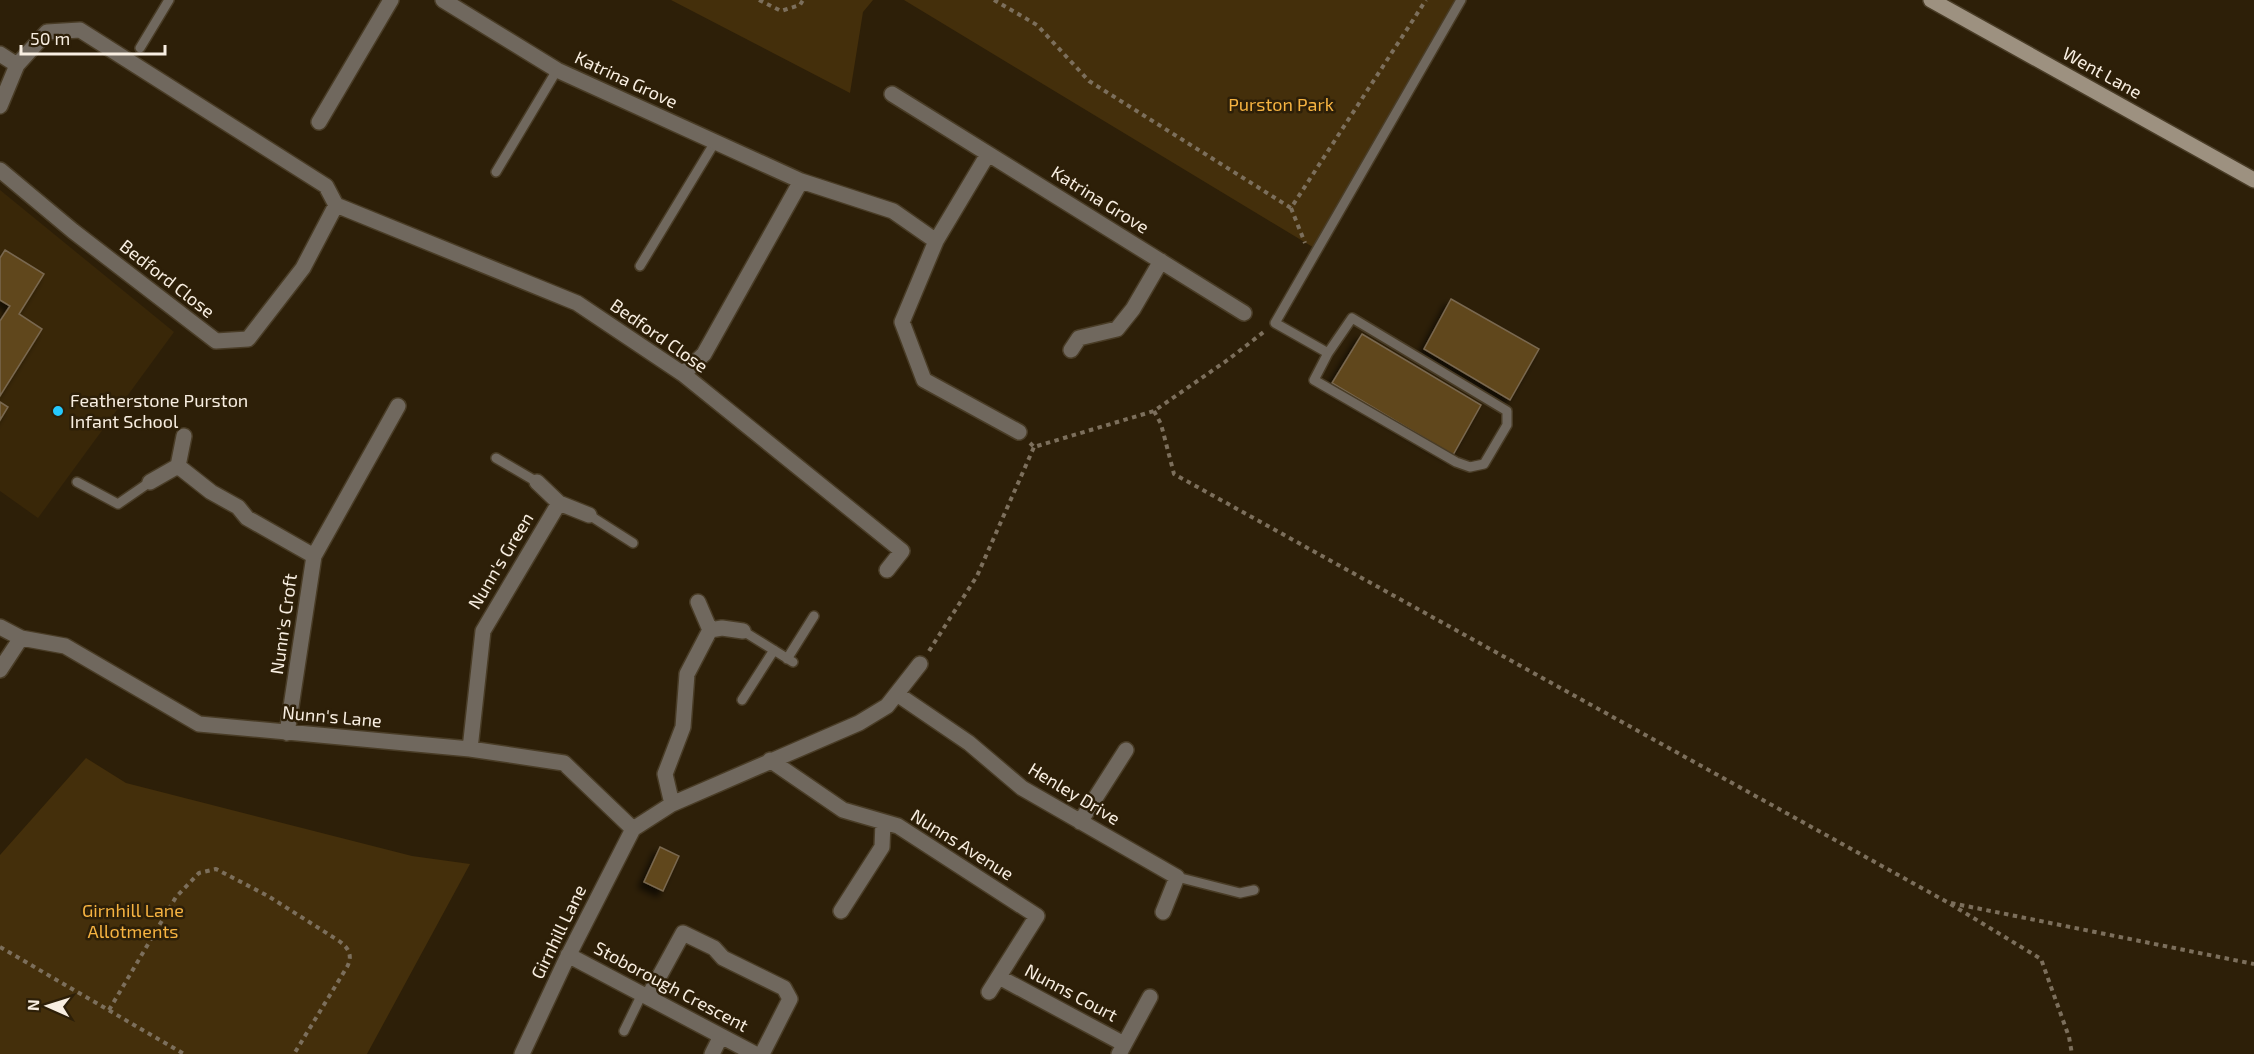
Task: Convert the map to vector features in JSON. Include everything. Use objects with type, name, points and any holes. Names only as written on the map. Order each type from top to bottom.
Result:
[{"type":"main road","name":"Went Lane","points":[[1931,0],[2254,180]]},
{"type":"street","points":[[319,122],[391,0]]},
{"type":"street","name":"Katrina Grove","points":[[442,0],[557,70],[801,182],[892,212],[936,241]]},
{"type":"street","points":[[0,106],[17,65],[47,32],[80,30],[326,186],[336,205]]},
{"type":"street","points":[[0,54],[17,65]]},
{"type":"street","name":"Katrina Grove","points":[[892,94],[1245,313]]},
{"type":"street","points":[[988,154],[936,241],[902,322],[924,381],[1019,432]]},
{"type":"street","name":"Bedford Close","points":[[0,170],[73,231],[216,341],[248,339],[303,268],[336,205],[577,303],[683,374],[902,551],[888,570]]},
{"type":"street","points":[[683,374],[704,354],[801,182]]},
{"type":"street","points":[[1071,350],[1079,338],[1117,328],[1133,309],[1161,261]]},
{"type":"street","name":"Nunn's Croft","points":[[287,733],[314,556],[398,406]]},
{"type":"street","points":[[150,482],[178,466],[184,436]]},
{"type":"street","name":"Nunn's Croft","points":[[178,466],[211,492],[238,507],[247,518],[314,556]]},
{"type":"street","name":"Nunn's Green","points":[[537,482],[559,503],[589,515]]},
{"type":"street","name":"Nunn's Green","points":[[470,749],[483,631],[559,503]]},
{"type":"street","points":[[698,602],[710,630]]},
{"type":"street","name":"Nunn's Lane","points":[[0,627],[21,639],[64,646],[199,723],[470,749],[564,763],[633,829]]},
{"type":"street","points":[[710,630],[722,628],[743,631]]},
{"type":"street","points":[[672,804],[665,774],[683,727],[687,674],[710,630]]},
{"type":"street","points":[[0,670],[21,639]]},
{"type":"street","points":[[633,829],[672,804],[859,723],[887,705],[920,664]]},
{"type":"street","name":"Henley Drive","points":[[897,694],[969,743],[1022,789],[1177,877]]},
{"type":"street","points":[[1080,822],[1126,750]]},
{"type":"street","name":"Nunns Avenue","points":[[770,760],[843,810],[898,826],[1037,916]]},
{"type":"street","points":[[841,911],[882,847],[883,822]]},
{"type":"street","name":"Girnhill Lane","points":[[522,1054],[568,955],[633,829]]},
{"type":"street","points":[[1163,912],[1177,877]]},
{"type":"street","name":"Nunns Court","points":[[989,992],[1037,916]]},
{"type":"street","points":[[645,996],[682,933],[714,948],[723,958],[784,988],[790,999],[762,1054]]},
{"type":"street","name":"Stoborough Crescent","points":[[568,955],[756,1054]]},
{"type":"street","name":"Nunns Court","points":[[999,977],[1122,1049],[1150,997]]},
{"type":"street","points":[[712,1054],[721,1036]]},
{"type":"lane","points":[[140,48],[169,0]]},
{"type":"lane","points":[[1328,353],[1275,323],[1461,0]]},
{"type":"lane","points":[[496,172],[557,70]]},
{"type":"lane","points":[[640,266],[715,142]]},
{"type":"lane","points":[[1352,318],[1507,411],[1507,425],[1484,464],[1470,467],[1456,462],[1314,380],[1328,353],[1352,318]]},
{"type":"lane","points":[[496,458],[537,482]]},
{"type":"lane","points":[[77,482],[118,504],[150,482]]},
{"type":"lane","points":[[589,515],[633,543]]},
{"type":"lane","points":[[743,631],[790,660],[814,616]]},
{"type":"lane","points":[[742,700],[774,650]]},
{"type":"lane","points":[[1177,877],[1240,893],[1254,890]]},
{"type":"lane","points":[[624,1031],[645,996]]},
{"type":"path","points":[[759,0],[781,11],[800,5],[803,0]]},
{"type":"path","points":[[994,0],[1037,25],[1089,81],[1291,208],[1311,260]]},
{"type":"path","points":[[1291,208],[1425,0]]},
{"type":"path","points":[[920,664],[977,576],[1034,447],[1154,411],[1229,359],[1275,323]]},
{"type":"path","points":[[1154,411],[1161,424],[1174,474],[1947,902],[2041,959],[2069,1037],[2072,1054]]},
{"type":"path","points":[[1019,432],[1034,447]]},
{"type":"path","points":[[109,1010],[176,897],[199,873],[211,869],[221,870],[268,896],[336,939],[350,953],[347,967],[294,1054]]},
{"type":"path","points":[[1947,902],[2254,964]]},
{"type":"path","points":[[0,947],[184,1054]]},
{"type":"shaded area","name":"Featherstone Purston Infant School","points":[[0,190],[174,332],[38,518],[0,491]]},
{"type":"green space","points":[[671,0],[873,0],[863,12],[850,93]]},
{"type":"green space","name":"Purston Park","points":[[904,0],[1461,0],[1316,249]]},
{"type":"green space","name":"Girnhill Lane Allotments","points":[[86,758],[126,783],[412,856],[470,864],[367,1054],[0,1054],[0,855]]},
{"type":"building","points":[[5,250],[44,274],[19,314],[42,329],[0,396],[0,321],[10,306],[0,300],[0,258]]},
{"type":"building","points":[[1451,299],[1539,349],[1510,400],[1424,349]]},
{"type":"building","points":[[1362,334],[1481,405],[1453,455],[1332,383]]},
{"type":"building","points":[[0,402],[8,407],[0,420]]},
{"type":"building","points":[[660,847],[679,856],[663,891],[644,882]]},
{"type":"place","name":"Featherstone Purston Infant School","points":[[58,411]]}]
